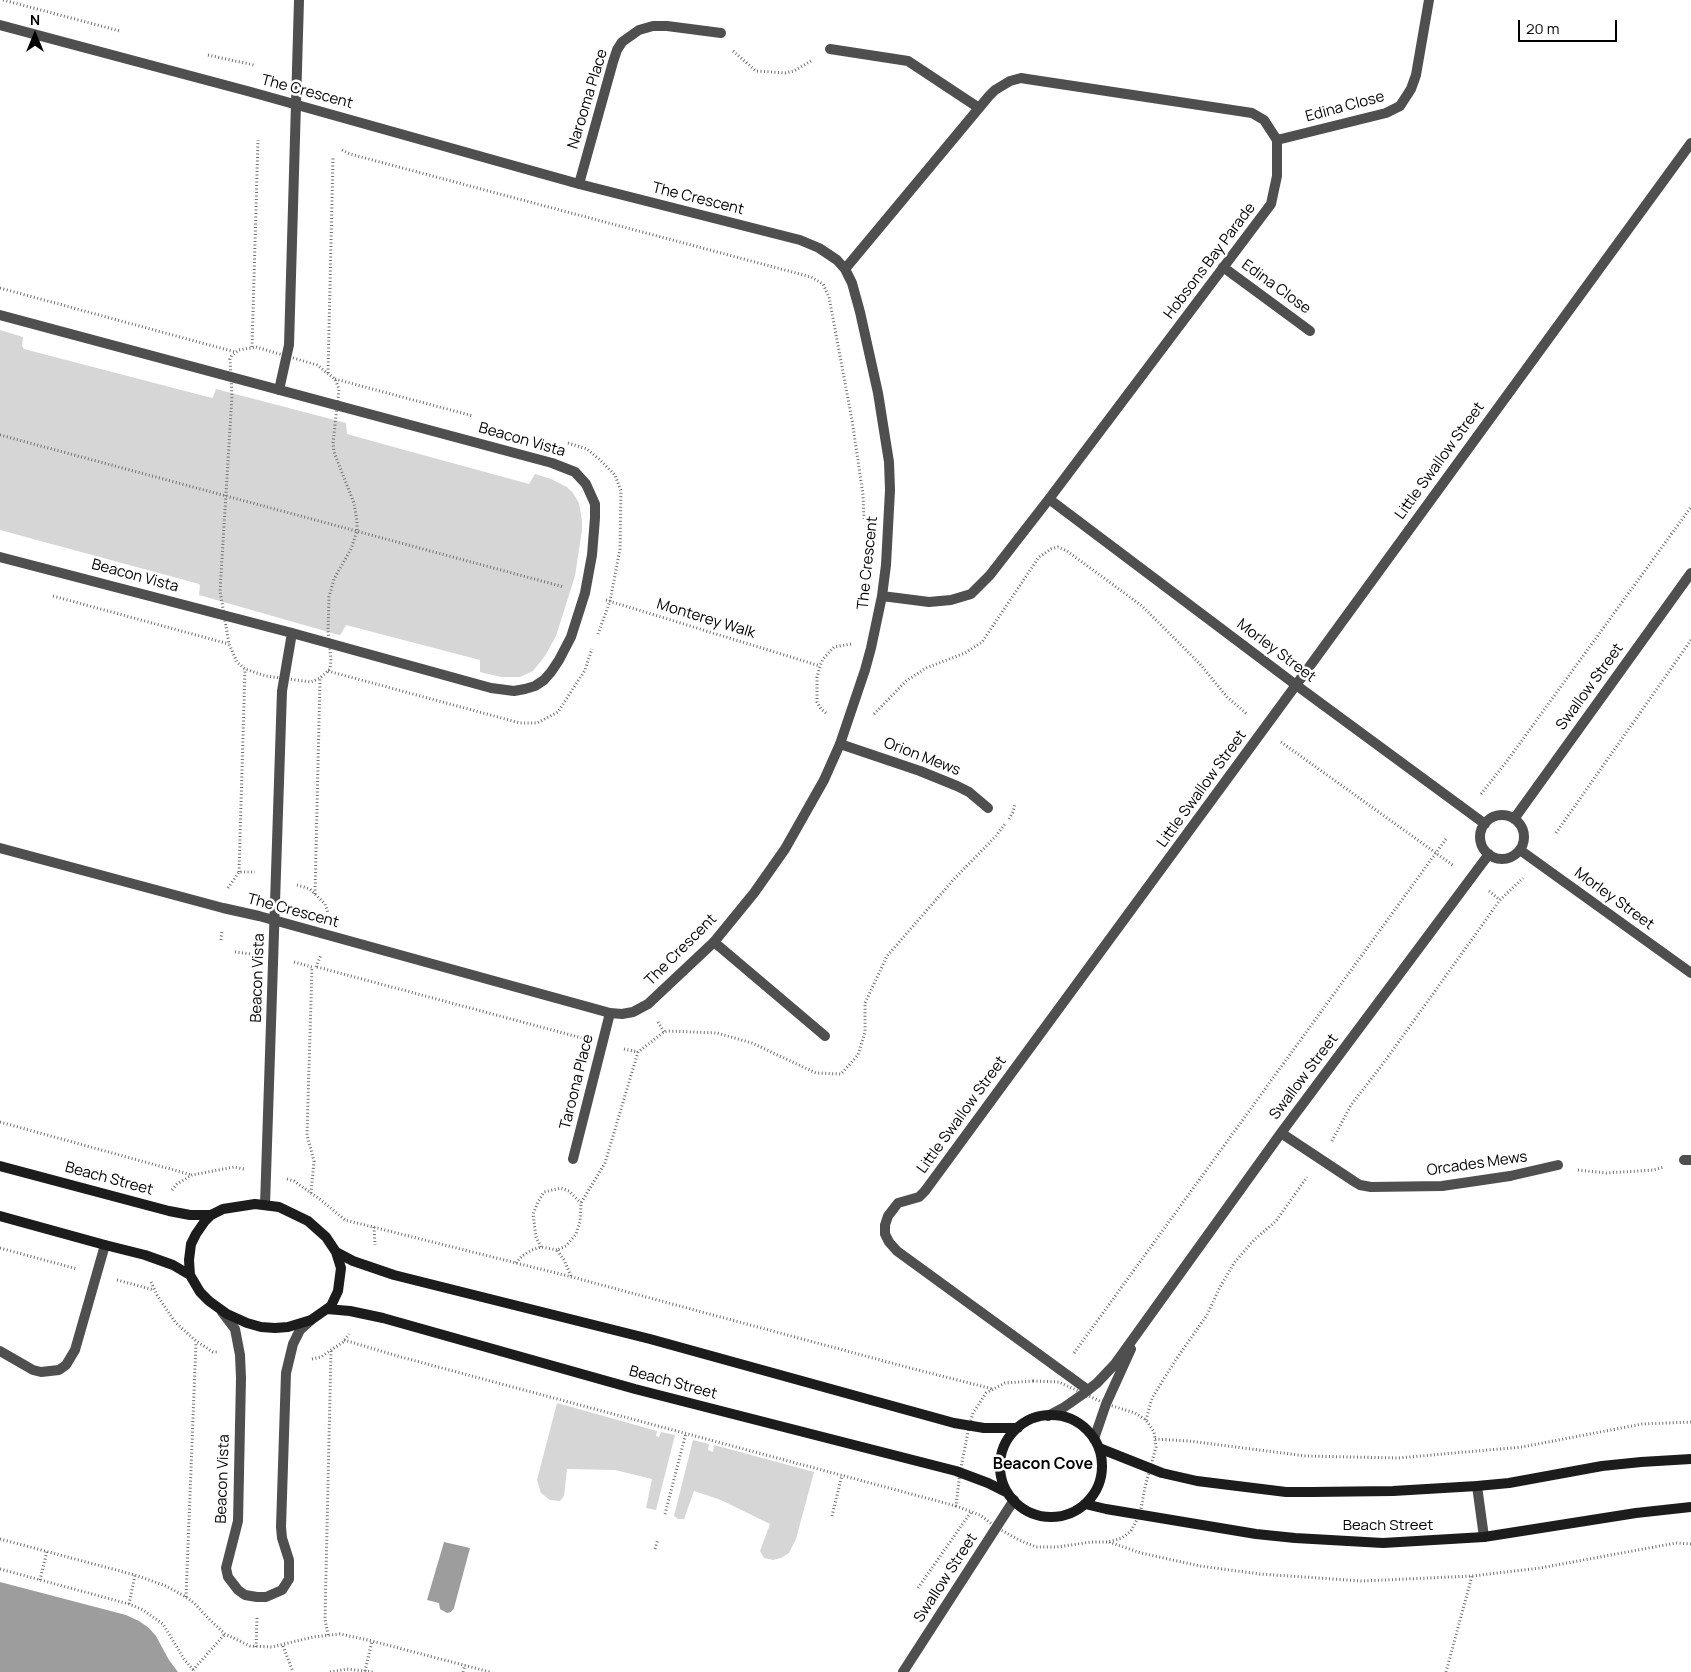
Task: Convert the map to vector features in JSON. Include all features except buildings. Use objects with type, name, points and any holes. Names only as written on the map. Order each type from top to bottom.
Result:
[{"type":"street","points":[[279,390],[287,357],[289,335],[299,0]]},
{"type":"street","name":"Edina Close","points":[[1277,140],[1390,112],[1400,106],[1411,89],[1416,75],[1429,0]]},
{"type":"street","name":"The Crescent","points":[[0,25],[297,105],[579,184],[800,240],[819,248],[837,260],[845,269],[852,283],[878,393],[889,462],[889,517],[882,596],[871,648],[840,744],[824,780],[785,849],[754,893],[714,942],[648,1004],[633,1012],[622,1014],[610,1012],[275,920],[223,908],[0,848]]},
{"type":"street","name":"Narooma Place","points":[[579,184],[613,62],[622,42],[639,30],[659,26],[720,34]]},
{"type":"street","points":[[830,49],[908,61],[978,108]]},
{"type":"street","points":[[845,269],[978,108],[1002,85],[1021,78],[1252,113],[1264,120],[1277,140]]},
{"type":"street","name":"Hobsons Bay Parade","points":[[882,596],[929,602],[951,600],[971,594],[990,575],[1049,500],[1271,204],[1277,176],[1277,140]]},
{"type":"street","name":"Little Swallow Street","points":[[1085,1392],[1061,1371],[897,1251],[886,1238],[886,1221],[892,1208],[898,1203],[919,1196],[925,1191],[1264,730],[1691,143]]},
{"type":"street","name":"Edina CIose","points":[[1223,267],[1310,331]]},
{"type":"street","name":"Beacon Vista","points":[[0,315],[552,463],[575,472],[586,484],[595,504],[596,518],[585,593],[571,637],[560,660],[544,680],[525,690],[514,691],[491,688],[292,632],[0,557]]},
{"type":"street","name":"Morley Street","points":[[1049,500],[1485,824]]},
{"type":"street","name":"Swallow Street","points":[[1514,819],[1691,573]]},
{"type":"street","name":"Beacon Vista","points":[[266,1205],[283,679],[292,632]]},
{"type":"street","name":"Orion Mews","points":[[840,744],[920,771],[957,786],[976,797],[988,808]]},
{"type":"street","points":[[1502,815],[1514,819],[1523,828],[1523,844],[1520,850],[1510,857],[1503,859],[1489,854],[1484,849],[1480,836],[1485,824],[1490,819],[1502,815]]},
{"type":"street","name":"Morley Street","points":[[1520,850],[1691,973]]},
{"type":"street","name":"Swallow Street","points":[[1048,1416],[1063,1408],[1097,1383],[1115,1364],[1281,1133],[1489,854]]},
{"type":"street","points":[[714,942],[825,1036]]},
{"type":"street","name":"Taroona Place","points":[[573,1159],[610,1012]]},
{"type":"street","name":"Orcades Mews","points":[[1281,1133],[1355,1182],[1371,1187],[1442,1186],[1510,1176],[1558,1165]]},
{"type":"street","name":"Beach Street","points":[[0,1166],[169,1211],[190,1215],[211,1215]]},
{"type":"street","points":[[190,1275],[191,1244],[200,1227],[211,1215],[232,1207],[255,1204],[279,1208],[308,1221],[326,1237],[336,1252],[341,1268],[341,1280],[334,1301],[327,1309],[300,1330],[293,1344],[287,1366],[285,1379],[281,1527],[282,1538],[289,1560],[289,1579],[282,1590],[266,1597],[257,1597]]},
{"type":"street","points":[[0,1216],[145,1255],[181,1269],[190,1275],[208,1301],[238,1319],[261,1327],[288,1327],[311,1320]]},
{"type":"street","points":[[0,1351],[33,1370],[41,1372],[59,1370],[66,1365],[75,1350],[105,1245]]},
{"type":"street","points":[[336,1252],[394,1275],[650,1340],[968,1426],[1000,1429],[1018,1428]]},
{"type":"street","name":"Beach Street","points":[[327,1309],[350,1311],[383,1318],[635,1389],[960,1472],[988,1483],[1011,1497]]},
{"type":"street","name":"Beacon Vista","points":[[222,1311],[235,1329],[240,1355],[241,1378],[238,1521],[226,1568],[228,1576],[238,1590],[246,1595],[257,1597]]},
{"type":"street","name":"Swallow Street","points":[[1097,1444],[1106,1404],[1146,1319]]},
{"type":"street","points":[[1062,1416],[1086,1429],[1097,1444],[1102,1460],[1100,1478],[1093,1495],[1085,1504],[1068,1514],[1048,1517],[1024,1509],[1011,1497],[1003,1482],[1001,1458],[1004,1447],[1018,1428],[1035,1418],[1062,1416]]},
{"type":"street","points":[[1097,1444],[1151,1469],[1197,1481],[1286,1492],[1385,1491],[1478,1486],[1509,1483],[1631,1463],[1691,1459]]},
{"type":"street","points":[[1478,1486],[1484,1537]]},
{"type":"street","name":"Swallow Street","points":[[903,1672],[996,1527],[1011,1497]]},
{"type":"street","name":"Beach Street","points":[[1085,1504],[1218,1528],[1311,1539],[1383,1543],[1484,1537],[1636,1513],[1691,1507]]},
{"type":"path","points":[[3,0],[124,32]]},
{"type":"path","points":[[720,34],[719,43],[734,52],[756,71],[780,74],[794,71],[814,60],[827,59],[830,49]]},
{"type":"path","points":[[207,55],[254,65]]},
{"type":"path","points":[[252,347],[258,140]]},
{"type":"path","points":[[342,150],[350,154],[811,277],[824,284],[829,297],[852,420],[863,494],[864,521]]},
{"type":"path","points":[[328,373],[333,157]]},
{"type":"path","points":[[0,288],[236,352]]},
{"type":"path","points":[[335,379],[339,389],[334,424],[334,452],[354,503],[357,531],[334,579],[329,598],[328,642],[331,664],[328,671],[312,682],[266,676],[245,669],[233,656],[228,644],[220,592],[232,396],[230,359],[236,352],[256,347],[317,365],[335,379],[475,417]]},
{"type":"path","name":"Monterey Walk","points":[[0,435],[585,593],[820,666]]},
{"type":"path","points":[[559,441],[587,448],[616,475],[621,491],[620,549],[610,601],[597,636]]},
{"type":"path","points":[[1477,798],[1508,761],[1691,507]]},
{"type":"path","points":[[871,648],[850,644],[834,647],[823,659],[817,677],[817,702],[821,709],[847,722],[875,714],[906,681],[926,668],[966,653],[982,642],[1039,557],[1058,547],[1142,606],[1200,664],[1227,697],[1264,730],[1459,869]]},
{"type":"path","points":[[48,595],[228,644]]},
{"type":"path","points":[[850,644],[852,634]]},
{"type":"path","points":[[1556,833],[1691,640]]},
{"type":"path","points":[[328,671],[520,723],[537,723],[558,712],[585,670],[594,644]]},
{"type":"path","points":[[238,872],[245,669]]},
{"type":"path","points":[[315,894],[320,678]]},
{"type":"path","points":[[516,1263],[522,1256],[532,1250],[541,1247],[557,1250],[566,1246],[576,1234],[580,1222],[581,1203],[605,1163],[638,1052],[664,1032],[717,1033],[752,1043],[816,1073],[841,1074],[858,1055],[865,1032],[865,1003],[887,956],[955,878],[996,836],[1011,816],[1014,804]]},
{"type":"path","points":[[1053,1382],[1446,839]]},
{"type":"path","points":[[1484,888],[1500,900]]},
{"type":"path","points":[[235,952],[312,966],[307,1135],[314,1162],[311,1193]]},
{"type":"path","points":[[317,967],[638,1052]]},
{"type":"path","points":[[0,1122],[192,1175]]},
{"type":"path","points":[[1558,1165],[1591,1172],[1621,1172],[1654,1170],[1688,1160]]},
{"type":"path","points":[[541,1247],[536,1237],[533,1214],[544,1192],[561,1188],[569,1190],[581,1203]]},
{"type":"path","points":[[557,1250],[572,1277]]},
{"type":"path","points":[[344,1340],[956,1506],[980,1515],[996,1527],[1036,1547],[1108,1542],[1122,1538],[1131,1531],[1140,1514],[1145,1487],[1151,1469],[1156,1447],[1154,1432],[1146,1420],[1135,1413],[1106,1404],[1085,1392],[1068,1386],[1033,1380],[1005,1383],[986,1393],[973,1413],[968,1426],[956,1506]]},
{"type":"path","points":[[186,1597],[196,1341]]},
{"type":"path","points":[[328,1635],[325,1619],[331,1350]]},
{"type":"path","points":[[1155,1439],[1189,1441],[1306,1456],[1398,1458],[1522,1447],[1642,1424],[1691,1422]]},
{"type":"path","points":[[664,1514],[686,1433]]},
{"type":"path","points":[[832,1516],[842,1475]]},
{"type":"path","points":[[918,1588],[971,1512]]},
{"type":"path","points":[[655,1549],[658,1539]]},
{"type":"path","points":[[40,1580],[47,1551]]},
{"type":"path","points":[[0,1569],[129,1604],[152,1615],[163,1624],[184,1659],[194,1671],[226,1634]]},
{"type":"path","points":[[129,1604],[135,1575]]},
{"type":"path","points":[[1446,1672],[1472,1576]]},
{"type":"path","points":[[256,1647],[257,1597]]},
{"type":"path","points":[[365,1671],[372,1641]]},
{"type":"path","points":[[283,1646],[293,1672]]},
{"type":"path","points":[[463,1672],[465,1665]]},
{"type":"path","points":[[330,1672],[347,1668],[373,1672]]},
{"type":"shaded area","points":[[0,330],[23,337],[22,346],[24,349],[212,398],[216,389],[346,423],[347,434],[529,484],[535,474],[567,487],[579,503],[582,530],[575,576],[556,636],[545,656],[533,671],[520,677],[501,677],[480,672],[480,660],[346,625],[339,635],[199,595],[199,584],[0,530]]},
{"type":"shaded area","points":[[557,1403],[657,1431],[656,1436],[659,1437],[661,1432],[675,1435],[656,1510],[646,1508],[652,1479],[615,1470],[567,1469],[564,1496],[560,1501],[550,1500],[541,1493],[537,1480]]},
{"type":"shaded area","points":[[693,1440],[709,1444],[708,1450],[713,1452],[714,1445],[814,1472],[796,1539],[789,1553],[773,1560],[764,1558],[760,1551],[770,1524],[721,1500],[694,1491],[684,1519],[678,1519],[674,1516]]},
{"type":"shaded area","points":[[444,1542],[470,1548],[454,1608],[451,1612],[447,1613],[440,1609],[439,1603],[427,1600]]},
{"type":"shaded area","points":[[0,1582],[126,1615],[139,1621],[156,1636],[178,1672],[0,1672]]},
{"type":"district","name":"Beacon Cove","points":[[1043,1465]]}]
